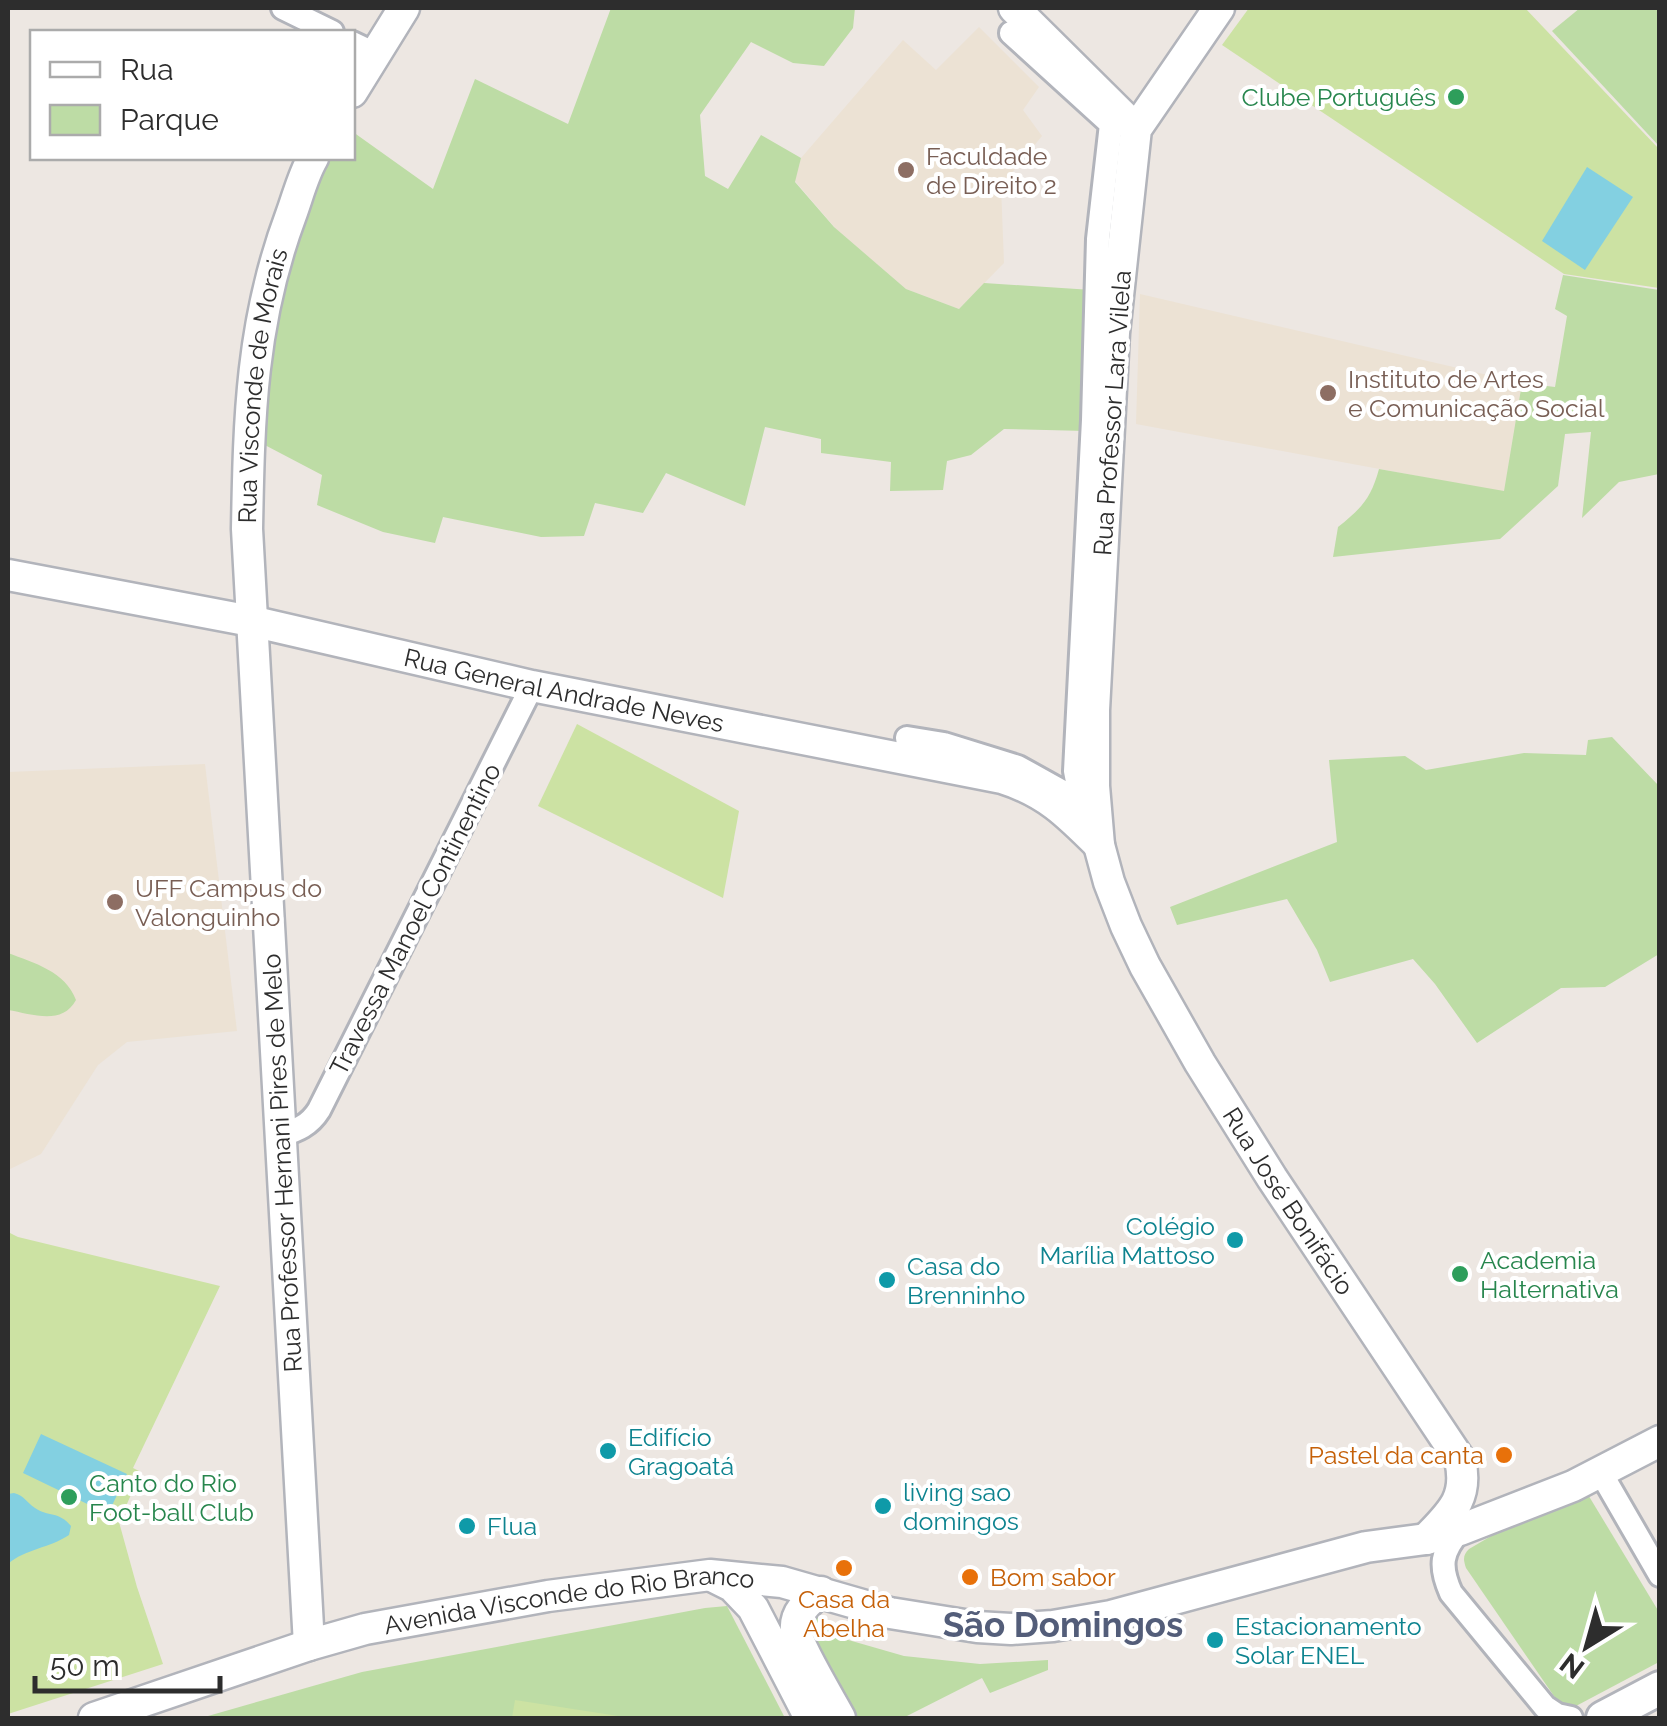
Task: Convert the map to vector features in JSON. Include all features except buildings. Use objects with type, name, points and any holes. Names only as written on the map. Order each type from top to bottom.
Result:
[{"type":"main road","points":[[1604,1718],[1660,1688]]},
{"type":"street","points":[[284,8],[328,30]]},
{"type":"street","points":[[355,81],[364,49],[404,8]]},
{"type":"street","name":"Rua Professor Lara Vilela","points":[[1099,845],[1094,786],[1096,670],[1114,333],[1136,129],[1219,8]]},
{"type":"street","points":[[1013,20],[1136,129]]},
{"type":"street","points":[[906,738],[944,744],[1018,767],[1081,802],[1075,771],[1098,239],[1110,124],[1013,20]]},
{"type":"street","name":"Rua Visconde de Morais","points":[[251,621],[247,528],[252,382],[261,315],[280,244],[313,160]]},
{"type":"street","name":"Rua General Andrade Neves","points":[[8,575],[251,621],[532,686],[1002,778],[1029,786],[1055,802],[1099,845]]},
{"type":"street","name":"Rua Professor Hernani Pires de Melo","points":[[251,621],[309,1645]]},
{"type":"street","name":"Travessa Manoel Continentino","points":[[280,1136],[303,1128],[319,1110],[532,686]]},
{"type":"street","name":"Rua José Bonifácio","points":[[1099,845],[1126,926],[1200,1063],[1460,1460],[1462,1492],[1452,1512],[1426,1539]]},
{"type":"street","name":"Avenida Visconde do Rio Branco","points":[[94,1718],[309,1645],[365,1630],[548,1596],[710,1574],[768,1579],[890,1613],[944,1623],[1012,1628],[1111,1616],[1366,1547],[1460,1530],[1601,1473],[1660,1441]]},
{"type":"street","points":[[1601,1473],[1660,1576]]},
{"type":"street","points":[[1460,1530],[1447,1544],[1443,1557],[1445,1580],[1451,1593],[1544,1708],[1571,1718]]},
{"type":"street","points":[[710,1574],[732,1586],[753,1608],[810,1718]]},
{"type":"street","points":[[821,1592],[800,1612],[796,1630],[840,1718]]},
{"type":"shaded area","name":"Faculdade de Direito 2","points":[[979,27],[1039,87],[1023,110],[1042,136],[1001,186],[1004,263],[959,309],[906,289],[837,230],[795,181],[801,158],[903,40],[936,70]]},
{"type":"shaded area","name":"Instituto de Artes e Comunicação Social","points":[[1140,294],[1522,383],[1504,492],[1136,424]]},
{"type":"shaded area","name":"UFF Campus do Valonguinho","points":[[205,764],[237,1031],[127,1042],[98,1065],[41,1154],[8,1170],[8,772]]},
{"type":"green space","points":[[611,8],[855,8],[853,28],[824,66],[793,63],[751,42],[700,115],[705,176],[728,189],[761,135],[801,158],[795,182],[834,227],[906,289],[959,309],[984,283],[1092,290],[1086,431],[1004,429],[971,455],[947,461],[943,490],[890,491],[891,462],[821,453],[821,439],[765,427],[745,506],[666,473],[643,513],[595,503],[584,536],[541,537],[443,517],[435,543],[383,532],[317,505],[322,475],[261,443],[254,325],[322,160],[355,160],[355,133],[433,189],[475,79],[568,124]]},
{"type":"green space","name":"Clube Português","points":[[1249,8],[1525,8],[1659,149],[1659,288],[1564,274],[1222,45]]},
{"type":"green space","points":[[1580,8],[1659,8],[1659,146],[1552,31]]},
{"type":"green space","points":[[1563,275],[1659,290],[1659,474],[1619,482],[1582,518],[1591,432],[1565,434],[1558,486],[1500,539],[1333,557],[1338,527],[1364,502],[1379,469],[1504,491],[1522,383],[1555,387],[1567,316],[1555,309]]},
{"type":"green space","points":[[577,724],[739,811],[723,898],[538,806]]},
{"type":"green space","points":[[1612,737],[1659,786],[1659,954],[1605,987],[1561,988],[1477,1043],[1413,959],[1330,982],[1317,950],[1287,899],[1177,925],[1170,907],[1337,842],[1329,760],[1405,756],[1426,770],[1524,753],[1586,755],[1588,740]]},
{"type":"green space","points":[[8,953],[57,975],[76,1000],[70,1008],[55,1016],[8,1010]]},
{"type":"green space","name":"Canto do Rio Foot-ball Club","points":[[8,1232],[220,1286],[133,1468],[141,1472],[119,1522],[163,1664],[8,1714]]},
{"type":"green space","points":[[1568,1491],[1587,1493],[1659,1612],[1659,1662],[1576,1706],[1558,1702],[1464,1560],[1469,1549]]},
{"type":"green space","points":[[727,1606],[785,1718],[201,1718],[362,1672]]},
{"type":"green space","points":[[807,1614],[817,1615],[831,1635],[904,1656],[980,1664],[1048,1660],[1048,1670],[990,1693],[982,1678],[903,1718],[849,1718],[803,1632]]},
{"type":"green space","points":[[515,1700],[631,1718],[512,1718]]},
{"type":"water","points":[[1587,167],[1633,197],[1585,270],[1542,241]]},
{"type":"water","points":[[41,1434],[127,1474],[108,1514],[23,1473]]},
{"type":"water","points":[[14,1493],[71,1526],[69,1535],[8,1564],[8,1494]]},
{"type":"place","name":"Clube Português","points":[[1456,97]]},
{"type":"place","name":"Faculdade de Direito 2","points":[[906,170]]},
{"type":"place","name":"Instituto de Artes e Comunicação Social","points":[[1328,393]]},
{"type":"place","name":"UFF Campus do Valonguinho","points":[[115,902]]},
{"type":"place","name":"Colégio Marília Mattoso","points":[[1235,1240]]},
{"type":"place","name":"Academia Halternativa","points":[[1460,1274]]},
{"type":"place","name":"Casa do Brenninho","points":[[887,1280]]},
{"type":"place","name":"Edifício Gragoatá","points":[[608,1451]]},
{"type":"place","name":"Pastel da canta","points":[[1504,1455]]},
{"type":"place","name":"Canto do Rio Foot-ball Club","points":[[69,1497]]},
{"type":"place","name":"living sao domingos","points":[[883,1506]]},
{"type":"place","name":"Flua","points":[[467,1526]]},
{"type":"place","name":"Casa da Abelha","points":[[844,1568]]},
{"type":"place","name":"Bom sabor","points":[[970,1577]]},
{"type":"place","name":"Estacionamento Solar ENEL","points":[[1215,1640]]},
{"type":"district","name":"São Domingos","points":[[1063,1624]]}]
